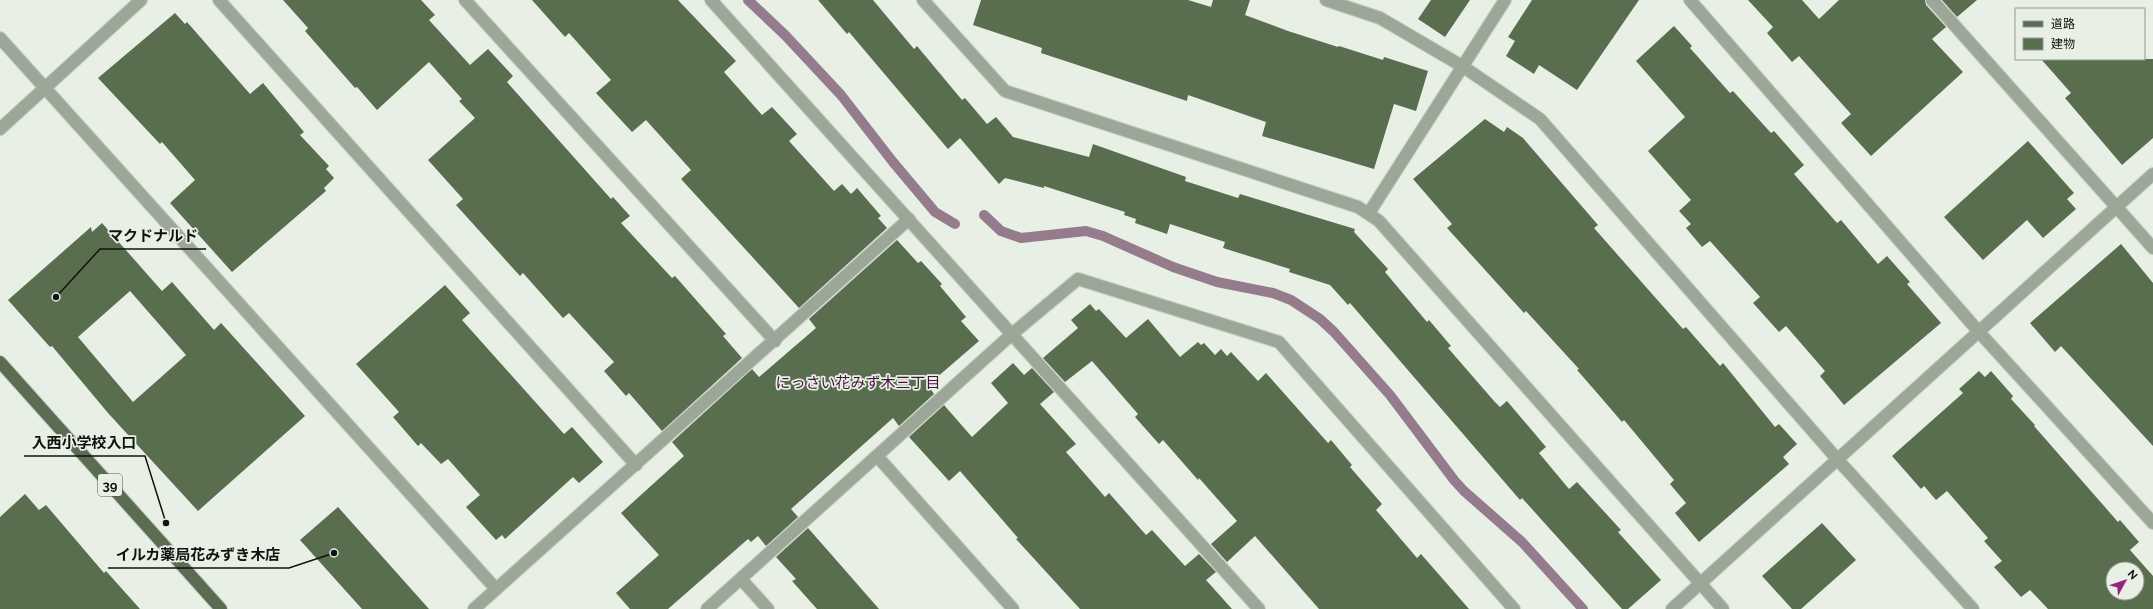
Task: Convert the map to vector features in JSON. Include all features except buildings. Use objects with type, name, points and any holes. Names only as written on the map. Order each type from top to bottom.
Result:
[{"type":"main road","name":"39","points":[[0,362],[221,609]]},
{"type":"street","points":[[0,129],[141,0]]},
{"type":"street","points":[[219,0],[636,465]]},
{"type":"street","points":[[465,0],[775,342]]},
{"type":"street","points":[[711,0],[910,219],[1259,609]]},
{"type":"street","points":[[923,0],[1006,91],[1358,207],[1369,213],[1384,227],[1723,609]]},
{"type":"street","points":[[1326,0],[1380,18],[1462,66],[1540,119],[1838,460],[1973,609]]},
{"type":"street","points":[[1369,213],[1462,66],[1506,0]]},
{"type":"street","points":[[1690,0],[1980,332],[2153,523]]},
{"type":"street","points":[[1932,0],[2153,248]]},
{"type":"street","points":[[0,38],[496,589]]},
{"type":"street","points":[[1672,609],[2153,174]]},
{"type":"street","points":[[474,609],[775,342],[910,219]]},
{"type":"street","points":[[707,609],[1012,334],[1078,278],[1279,342],[1514,609]]},
{"type":"street","points":[[877,456],[1013,609]]},
{"type":"street","points":[[741,578],[768,609]]},
{"type":"waterway","points":[[748,0],[785,35],[841,95],[893,162],[935,212],[955,224]]},
{"type":"waterway","points":[[984,215],[1001,231],[1021,238],[1086,231],[1103,236],[1173,267],[1217,282],[1273,293],[1291,300],[1320,319],[1334,332],[1390,395],[1454,480],[1464,491],[1522,542],[1583,609]]},
{"type":"place","name":"マクドナルド","points":[[56,297]]},
{"type":"place","name":"入西小学校入口","points":[[166,523]]},
{"type":"place","name":"イルカ薬局花みずき木店","points":[[334,553]]},
{"type":"district","name":"にっさい花みず木三丁目","points":[[858,383]]}]
